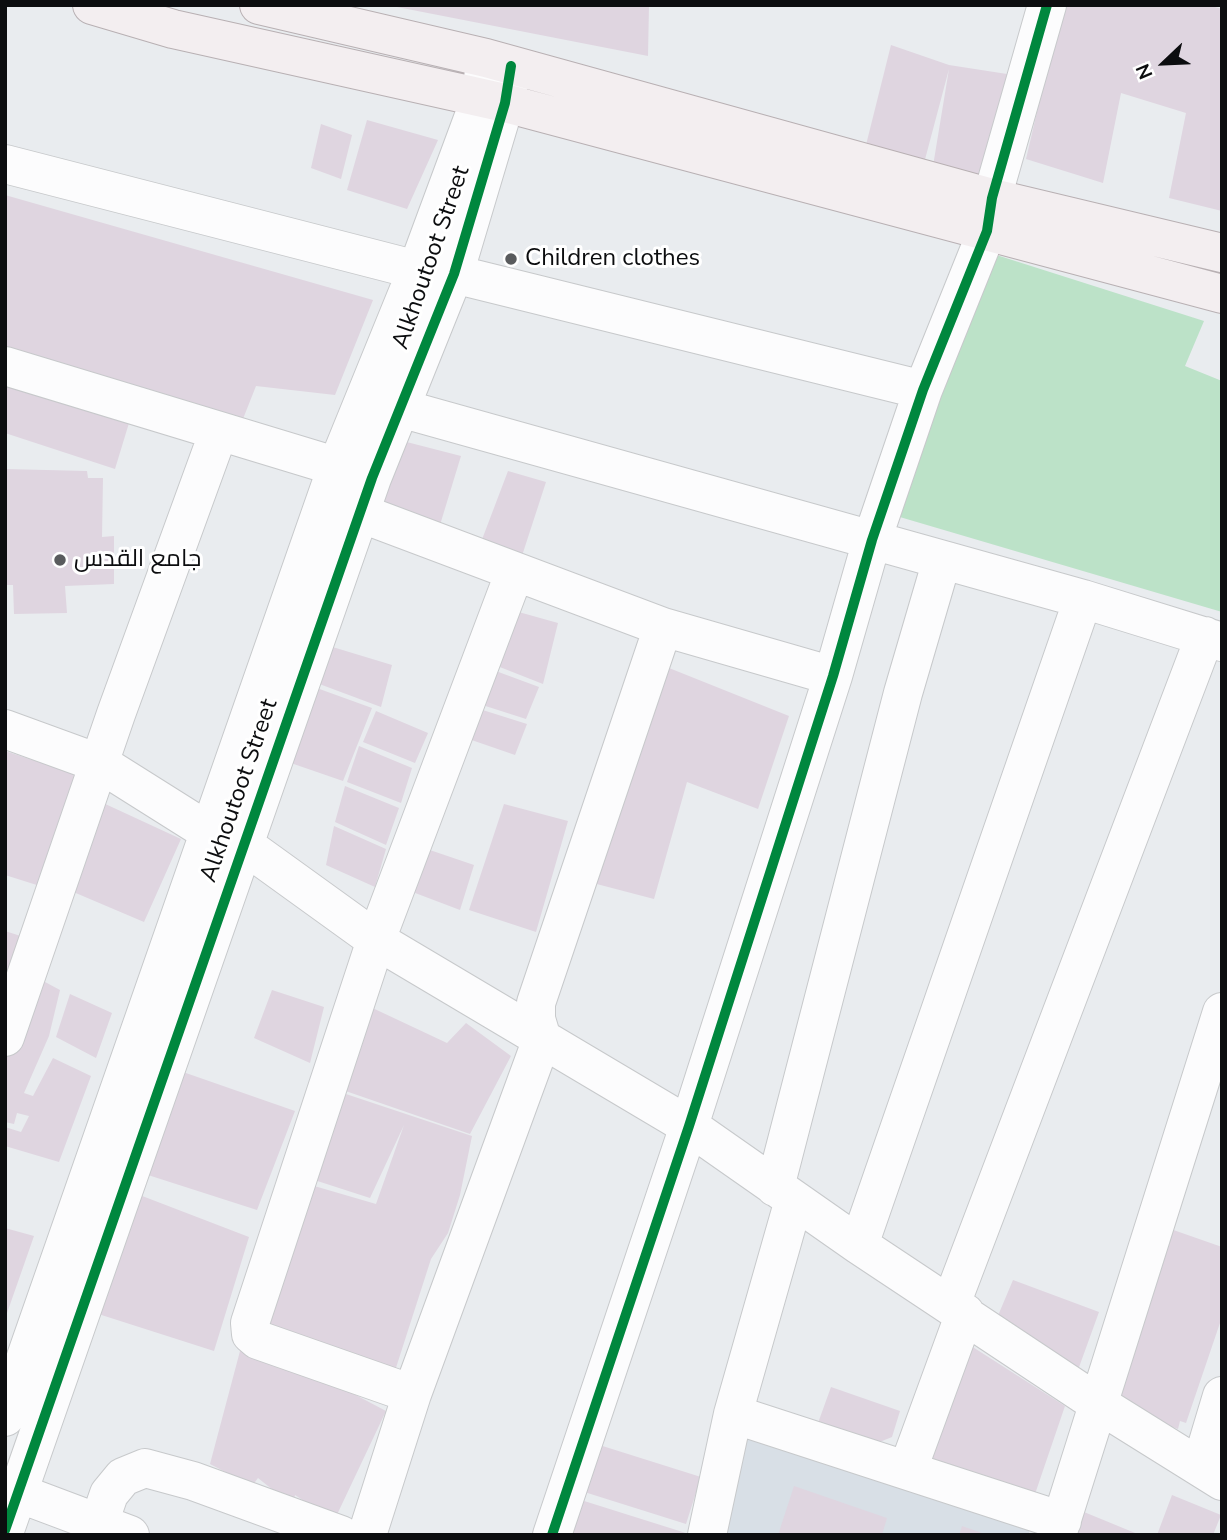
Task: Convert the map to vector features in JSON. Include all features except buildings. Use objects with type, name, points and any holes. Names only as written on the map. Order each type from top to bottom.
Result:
[{"type":"main road","points":[[92,5],[173,29],[989,215],[1222,253]]},
{"type":"main road","points":[[258,5],[499,62],[989,215],[1222,294]]},
{"type":"street","points":[[552,1535],[689,1126],[833,676],[872,540],[923,390],[989,215],[1047,5]]},
{"type":"street","name":"Alkhoutoot Street","points":[[5,1417],[226,838],[356,485],[383,404],[435,272],[493,100],[499,62]]},
{"type":"street","points":[[5,164],[923,390]]},
{"type":"street","points":[[5,366],[219,431],[356,485],[514,573],[663,627],[833,676]]},
{"type":"street","points":[[383,404],[1083,599],[1213,639],[958,1308],[908,1469]]},
{"type":"street","points":[[5,1037],[219,431]]},
{"type":"street","name":"Alkhoutoot Street","points":[[5,1530],[11,1490],[226,838],[356,485]]},
{"type":"street","points":[[707,1535],[784,1194],[903,693],[942,560]]},
{"type":"street","points":[[412,1394],[258,1340],[251,1334],[250,1323],[376,940],[514,573]]},
{"type":"street","points":[[859,1245],[1083,599]]},
{"type":"street","points":[[367,1535],[412,1394],[542,1039],[536,1019],[536,1003],[663,627]]},
{"type":"street","points":[[5,729],[102,764],[226,838],[376,940],[689,1126],[784,1194],[958,1308],[1097,1404],[1211,1474],[1222,1396]]},
{"type":"street","points":[[733,1414],[908,1469],[1060,1528],[1222,1012]]},
{"type":"street","points":[[11,1490],[114,1529],[109,1494],[123,1478],[145,1468],[193,1480],[341,1535]]},
{"type":"shaded area","points":[[732,1432],[1030,1530],[1028,1535],[715,1535]]},
{"type":"green space","points":[[987,252],[1204,321],[1185,366],[1222,381],[1222,612],[893,515]]},
{"type":"cycle path","points":[[552,1535],[689,1126],[833,676],[872,540],[923,390],[987,231],[992,198],[1047,5]]},
{"type":"cycle path","points":[[5,1530],[372,478],[454,274],[505,103],[511,66]]},
{"type":"place","name":"Children clothes","points":[[511,259]]},
{"type":"place","name":"جامع القدس","points":[[60,560]]}]
